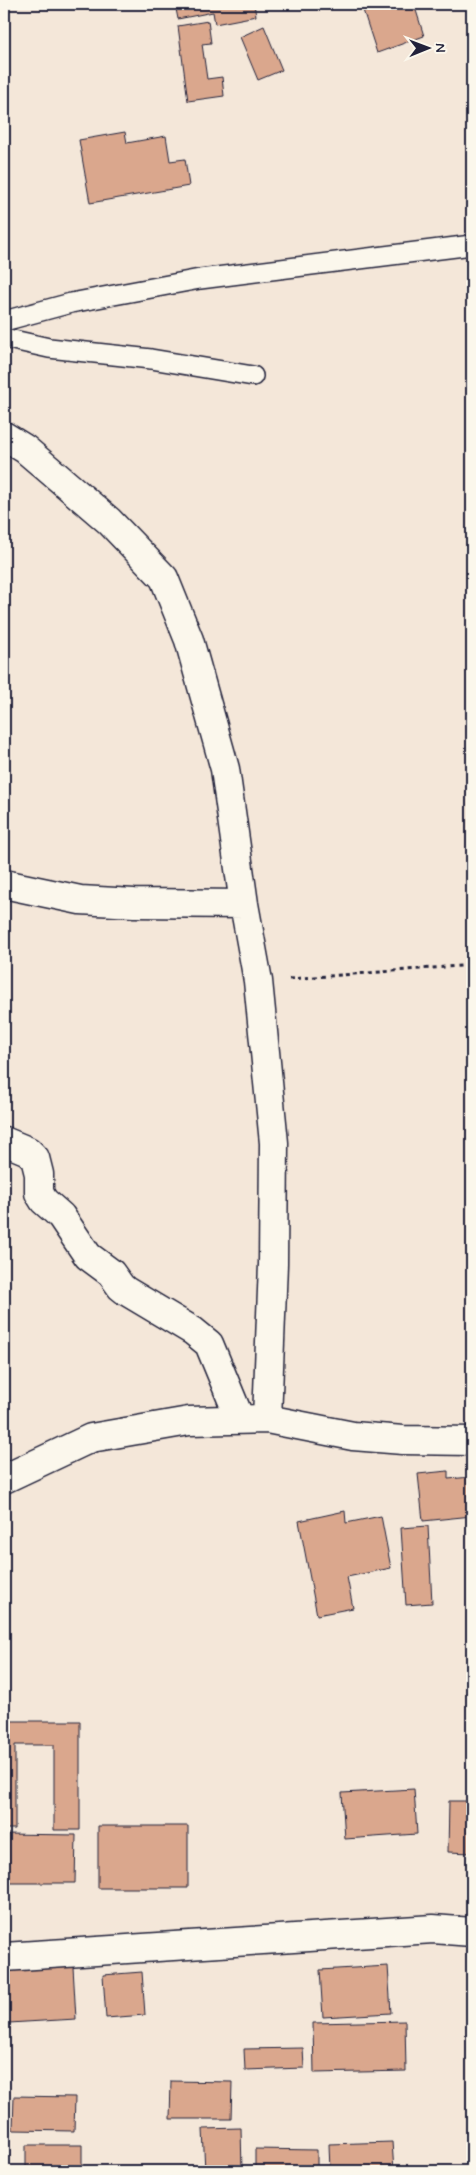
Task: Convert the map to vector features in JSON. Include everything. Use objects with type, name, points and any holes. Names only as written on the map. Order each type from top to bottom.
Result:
[{"type":"street","points":[[4,436],[25,449],[109,521],[164,578],[190,640],[225,769],[244,904],[258,981],[274,1143],[273,1264],[254,1419]]},
{"type":"street","points":[[4,884],[80,900],[134,903],[244,904]]},
{"type":"street","points":[[4,1141],[28,1151],[35,1158],[39,1174],[39,1192],[44,1201],[61,1216],[88,1256],[111,1273],[126,1291],[193,1331],[209,1344],[254,1419]]},
{"type":"street","points":[[4,1479],[91,1438],[188,1421],[254,1419],[353,1436],[403,1440],[472,1441]]},
{"type":"street","points":[[4,1957],[424,1930],[472,1932]]},
{"type":"lane","points":[[4,321],[70,303],[200,279],[472,245]]},
{"type":"lane","points":[[4,338],[49,348],[151,359],[253,376]]},
{"type":"path","points":[[258,981],[472,965]]},
{"type":"building","points":[[175,4],[254,4],[256,16],[215,24],[213,12],[178,19]]},
{"type":"building","points":[[381,4],[414,4],[424,36],[377,53],[363,10]]},
{"type":"building","points":[[208,21],[211,43],[202,44],[207,79],[222,77],[224,96],[188,101],[178,26]]},
{"type":"building","points":[[264,26],[282,70],[258,80],[240,37]]},
{"type":"building","points":[[125,132],[127,143],[166,136],[170,161],[185,159],[189,186],[90,203],[79,140]]},
{"type":"building","points":[[448,1471],[448,1479],[472,1477],[472,1516],[423,1521],[418,1474]]},
{"type":"building","points":[[345,1511],[346,1523],[381,1516],[391,1568],[347,1577],[353,1608],[317,1615],[299,1521]]},
{"type":"building","points":[[428,1526],[432,1603],[406,1605],[401,1528]]},
{"type":"building","points":[[4,1721],[80,1721],[80,1830],[54,1830],[54,1745],[15,1745],[15,1829],[4,1829]]},
{"type":"building","points":[[414,1789],[417,1834],[345,1839],[342,1793]]},
{"type":"building","points":[[449,1801],[472,1801],[472,1853],[448,1852]]},
{"type":"building","points":[[98,1826],[188,1826],[188,1888],[98,1888]]},
{"type":"building","points":[[4,1834],[76,1835],[75,1883],[4,1883]]},
{"type":"building","points":[[388,1966],[391,2013],[323,2017],[320,1970]]},
{"type":"building","points":[[73,1967],[76,2019],[9,2023],[6,1971]]},
{"type":"building","points":[[142,1972],[145,2015],[106,2018],[103,1975]]},
{"type":"building","points":[[405,2021],[406,2071],[314,2073],[313,2023]]},
{"type":"building","points":[[303,2048],[304,2068],[245,2070],[244,2049]]},
{"type":"building","points":[[171,2081],[232,2082],[231,2119],[170,2119]]},
{"type":"building","points":[[14,2096],[75,2097],[74,2131],[13,2130]]},
{"type":"building","points":[[241,2128],[242,2171],[205,2171],[203,2129]]},
{"type":"building","points":[[392,2142],[394,2171],[330,2171],[329,2144]]},
{"type":"building","points":[[26,2145],[82,2145],[82,2171],[26,2171]]},
{"type":"building","points":[[255,2149],[317,2150],[317,2171],[255,2171]]}]
